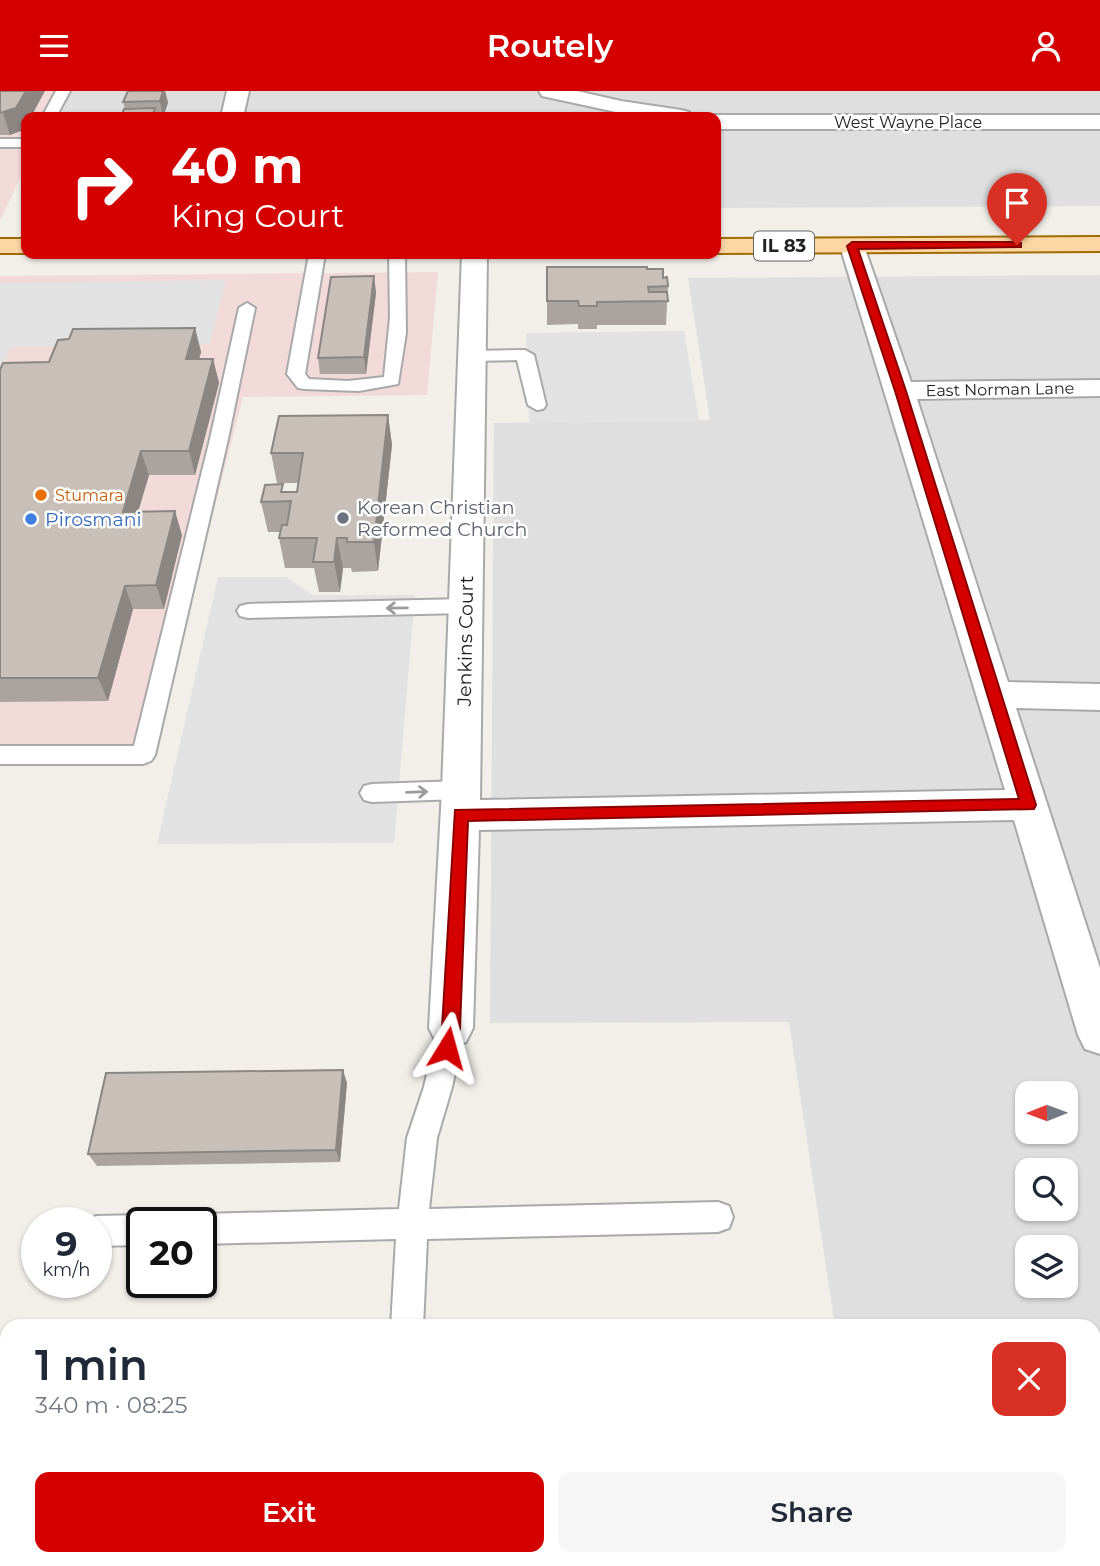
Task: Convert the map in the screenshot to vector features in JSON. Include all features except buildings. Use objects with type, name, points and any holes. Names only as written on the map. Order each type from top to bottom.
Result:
[{"type":"main road","name":"IL 83","points":[[721,246],[1100,244]]},
{"type":"main road","points":[[0,246],[21,246]]},
{"type":"street","points":[[233,112],[239,91]]},
{"type":"street","points":[[550,91],[644,112]]},
{"type":"street","name":"West Wayne Place","points":[[721,122],[1100,122]]},
{"type":"street","points":[[852,246],[900,391],[1100,1035]]},
{"type":"street","name":"Jenkins Court","points":[[451,1028],[461,803],[474,259]]},
{"type":"street","name":"East Norman Lane","points":[[900,391],[1100,388]]},
{"type":"street","points":[[995,695],[1100,697]]},
{"type":"street","points":[[461,803],[1029,805]]},
{"type":"lane","points":[[52,112],[63,91]]},
{"type":"lane","points":[[0,143],[21,143]]},
{"type":"lane","points":[[316,259],[296,374],[304,384],[328,386],[376,385],[392,380],[397,352],[397,259]]},
{"type":"lane","points":[[0,755],[143,755],[219,439],[247,308]]},
{"type":"lane","points":[[471,356],[525,355],[537,405]]},
{"type":"lane","points":[[248,611],[465,606]]},
{"type":"lane","points":[[372,793],[461,803]]},
{"type":"lane","points":[[407,1319],[412,1227],[422,1138],[438,1087],[451,1028]]},
{"type":"lane","points":[[217,1229],[412,1227],[718,1217]]},
{"type":"shaded area","points":[[0,91],[61,91],[51,112],[21,112],[21,176],[0,221]]},
{"type":"shaded area","points":[[71,91],[1100,91],[1100,206],[721,208],[721,112],[61,112]]},
{"type":"shaded area","points":[[438,272],[427,395],[243,397],[148,766],[0,763],[0,276]]},
{"type":"shaded area","points":[[1100,275],[1100,1319],[834,1319],[789,1022],[490,1023],[494,423],[710,420],[688,278]]},
{"type":"shaded area","points":[[226,280],[210,344],[11,347],[0,372],[0,283]]},
{"type":"shaded area","points":[[684,331],[699,420],[529,423],[526,333]]},
{"type":"shaded area","points":[[218,577],[286,577],[313,595],[415,595],[394,843],[157,844]]},
{"type":"place","name":"Stumara","points":[[41,495]]},
{"type":"place","name":"Korean Christian Reformed Church","points":[[343,518]]},
{"type":"place","name":"Pirosmani","points":[[31,519]]},
{"type":"route","points":[[447,1048],[451,1028],[460,815],[1029,805],[852,246],[1017,245]]}]
